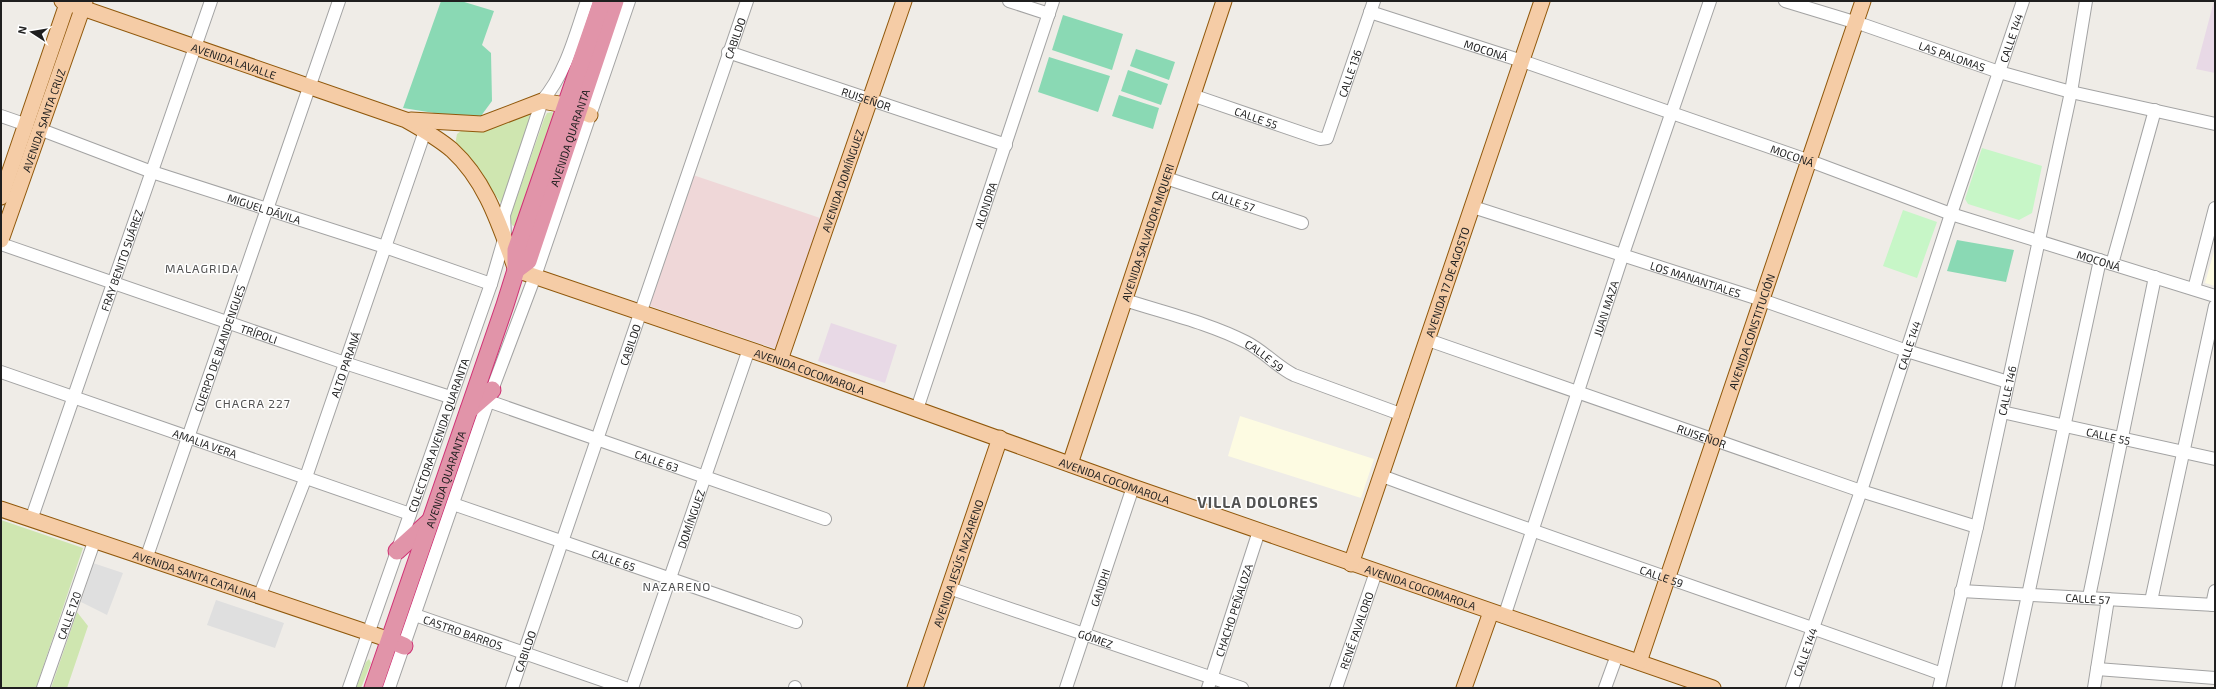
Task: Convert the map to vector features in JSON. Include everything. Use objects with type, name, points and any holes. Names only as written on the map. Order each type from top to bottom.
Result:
[{"type":"highway","name":"AVENIDA QUARANTA","points":[[578,110],[602,1]]},
{"type":"highway","name":"AVENIDA QUARANTA","points":[[373,688],[397,643],[430,520],[516,270],[516,250],[578,110],[615,1]]},
{"type":"highway","points":[[467,412],[490,395]]},
{"type":"highway","points":[[397,551],[430,520]]},
{"type":"main road","name":"AVENIDA DOMÍNGUEZ","points":[[780,360],[904,1]]},
{"type":"main road","name":"AVENIDA SALVADOR MIQUERI","points":[[1070,464],[1224,1]]},
{"type":"main road","name":"AVENIDA 17 DE AGOSTO","points":[[1351,564],[1403,415],[1542,1]]},
{"type":"main road","name":"AVENIDA CONSTITUCIÓN","points":[[1639,662],[1810,162],[1863,1]]},
{"type":"main road","name":"AVENIDA LAVALLE","points":[[66,2],[84,5],[195,47],[406,120],[425,131],[453,151],[474,175],[488,198],[516,270]]},
{"type":"main road","name":"AVENIDA SANTA CRUZ","points":[[1,240],[66,2]]},
{"type":"main road","name":"AVENIDA SANTA CRUZ","points":[[1,197],[33,127],[84,5]]},
{"type":"main road","name":"AVENIDA LAVALLE","points":[[406,120],[482,124],[542,101]]},
{"type":"main road","points":[[542,101],[578,110]]},
{"type":"main road","name":"AVENIDA COCOMAROLA","points":[[516,270],[749,349],[1351,564],[1713,688]]},
{"type":"main road","name":"AVENIDA JESÚS NAZARENO","points":[[915,688],[1000,438]]},
{"type":"main road","name":"AVENIDA SANTA CATALINA","points":[[1,509],[94,542],[397,643]]},
{"type":"main road","points":[[1464,688],[1497,614]]},
{"type":"street","name":"FRAY BENITO SUÁREZ","points":[[31,520],[211,1]]},
{"type":"street","name":"CUERPO DE BLANDENGUES","points":[[146,559],[339,1]]},
{"type":"street","points":[[542,101],[554,87],[568,59],[587,1]]},
{"type":"street","points":[[389,688],[397,643],[414,615],[490,395],[536,276],[578,110],[629,1]]},
{"type":"street","name":"CABILDO","points":[[512,688],[728,52],[747,1]]},
{"type":"street","points":[[1009,1],[1049,14]]},
{"type":"street","name":"ALONDRA","points":[[917,409],[1053,1]]},
{"type":"street","name":"JUAN MAZA","points":[[1497,614],[1531,532],[1670,114],[1710,1]]},
{"type":"street","name":"LAS PALOMAS","points":[[1785,1],[1856,23],[1999,72],[2071,92],[2215,124]]},
{"type":"street","name":"CALLE 144","points":[[1792,688],[1861,491],[1951,214],[2023,1]]},
{"type":"street","name":"CALLE 146","points":[[1939,688],[1977,527],[2071,92],[2086,1]]},
{"type":"street","name":"MOCONÁ","points":[[1372,5],[1522,61],[1810,162],[1951,214],[2215,296]]},
{"type":"street","name":"CALLE 136","points":[[1320,139],[1327,138],[1372,5]]},
{"type":"street","name":"RUISEÑOR","points":[[728,52],[1006,145]]},
{"type":"street","name":"CALLE 55","points":[[1192,95],[1320,139]]},
{"type":"street","name":"COLECTORA AVENIDA QUARANTA","points":[[349,688],[450,397],[491,284],[504,236],[504,216],[542,101]]},
{"type":"street","points":[[2112,264],[2155,110]]},
{"type":"street","name":"MIGUEL DÁVILA","points":[[1,116],[152,172],[385,247],[491,284]]},
{"type":"street","name":"ALTO PARANÁ","points":[[259,597],[306,477],[425,131]]},
{"type":"street","name":"CALLE 57","points":[[1166,178],[1302,223]]},
{"type":"street","name":"LOS MANANTIALES","points":[[1473,207],[1623,254],[1762,300],[1907,351],[2008,382]]},
{"type":"street","points":[[2194,289],[2215,208]]},
{"type":"street","name":"TRÍPOLI","points":[[1,244],[345,363],[450,397]]},
{"type":"street","points":[[2008,688],[2100,260]]},
{"type":"street","points":[[2088,597],[2156,277]]},
{"type":"street","name":"CALLE 59","points":[[1125,300],[1230,334],[1248,342],[1282,369],[1294,375],[1403,415]]},
{"type":"street","points":[[2151,601],[2215,306]]},
{"type":"street","name":"RUISEÑOR","points":[[1428,340],[1861,491],[1977,527]]},
{"type":"street","name":"DOMÍNGUEZ","points":[[632,688],[749,349]]},
{"type":"street","name":"AMALIA VERA","points":[[1,372],[410,514]]},
{"type":"street","name":"CALLE 63","points":[[490,395],[596,439],[825,519]]},
{"type":"street","name":"CALLE 55","points":[[2002,412],[2215,459]]},
{"type":"street","name":"CALLE 59","points":[[1382,476],[1531,532],[1813,627],[1942,674]]},
{"type":"street","name":"GANDHI","points":[[1066,688],[1133,487]]},
{"type":"street","name":"CALLE 65","points":[[453,504],[796,622]]},
{"type":"street","name":"CHACHO PEÑALOZA","points":[[1210,683],[1259,531]]},
{"type":"street","name":"CALLE 120","points":[[43,688],[94,542]]},
{"type":"street","name":"RENÉ FAVALORO","points":[[1336,688],[1376,572]]},
{"type":"street","name":"GÓMEZ","points":[[949,588],[1085,634],[1210,683],[1242,688]]},
{"type":"street","name":"CALLE 57","points":[[1961,591],[2214,605]]},
{"type":"street","points":[[2214,605],[2215,591]]},
{"type":"street","points":[[2094,688],[2108,599]]},
{"type":"street","name":"CASTRO BARROS","points":[[414,615],[625,688]]},
{"type":"street","points":[[1606,688],[1617,655]]},
{"type":"street","points":[[2097,669],[2215,678]]},
{"type":"shaded area","points":[[2215,1],[2215,73],[2196,69]]},
{"type":"shaded area","points":[[690,174],[820,218],[776,349],[647,305]]},
{"type":"shaded area","points":[[2215,248],[2215,286],[2205,283]]},
{"type":"shaded area","points":[[831,323],[897,345],[885,383],[818,361]]},
{"type":"shaded area","points":[[1240,416],[1374,459],[1361,498],[1228,456]]},
{"type":"shaded area","points":[[93,563],[123,573],[107,615],[81,602]]},
{"type":"shaded area","points":[[216,600],[284,623],[275,648],[207,625]]},
{"type":"green space","points":[[441,1],[461,1],[494,11],[482,45],[491,53],[492,101],[478,120],[403,108]]},
{"type":"green space","points":[[1063,15],[1123,34],[1112,70],[1052,50]]},
{"type":"green space","points":[[1136,49],[1175,62],[1169,80],[1130,66]]},
{"type":"green space","points":[[1049,57],[1110,76],[1098,112],[1038,92]]},
{"type":"green space","points":[[1128,70],[1168,84],[1161,105],[1121,91]]},
{"type":"green space","points":[[1119,95],[1159,108],[1153,129],[1112,116]]},
{"type":"green space","points":[[533,112],[503,206],[473,163],[455,145],[457,134],[461,131],[495,127]]},
{"type":"green space","points":[[552,112],[555,116],[519,225],[513,226],[510,222],[510,217],[544,119],[547,113]]},
{"type":"green space","points":[[1982,148],[2042,166],[2032,213],[2019,220],[1968,204],[1965,199]]},
{"type":"green space","points":[[1903,210],[1937,222],[1917,278],[1883,266]]},
{"type":"green space","points":[[1957,240],[2014,250],[2006,282],[1947,271]]},
{"type":"green space","points":[[1,520],[83,548],[36,688],[1,688]]},
{"type":"green space","points":[[77,612],[88,626],[67,688],[51,688]]},
{"type":"green space","points":[[369,659],[371,663],[361,688],[356,688],[366,662]]},
{"type":"district","name":"MALAGRIDA","points":[[202,268]]},
{"type":"district","name":"CHACRA 227","points":[[253,403]]},
{"type":"district","name":"VILLA DOLORES","points":[[1258,502]]},
{"type":"district","name":"NAZARENO","points":[[677,586]]}]
